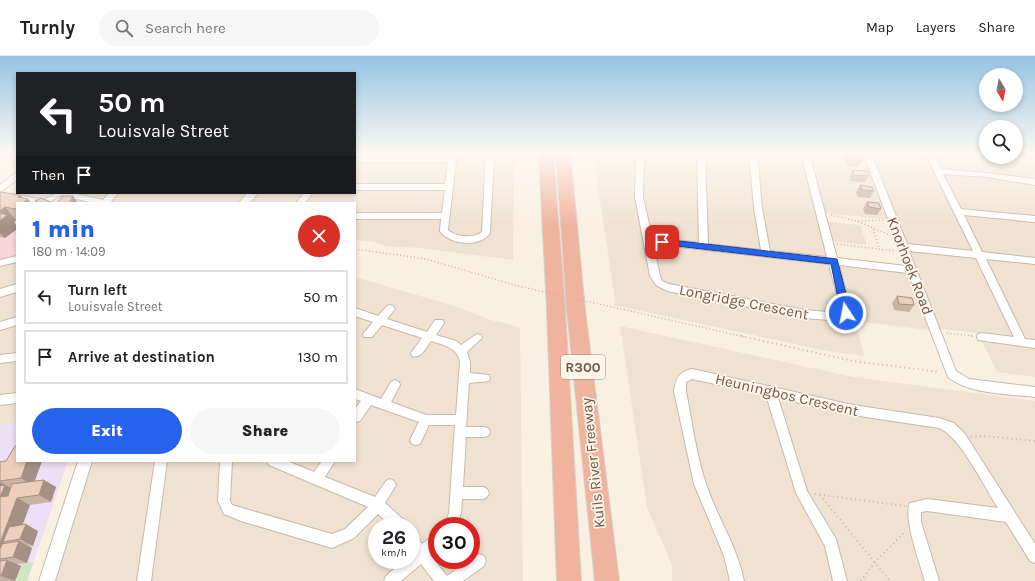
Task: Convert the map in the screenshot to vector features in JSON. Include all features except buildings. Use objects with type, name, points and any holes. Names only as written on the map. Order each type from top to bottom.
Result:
[{"type":"highway","name":"Kuils River Freeway","points":[[548,178],[556,309],[569,581]]},
{"type":"highway","name":"Kuils River Freeway","points":[[565,178],[576,310],[607,581]]},
{"type":"street","points":[[450,178],[444,231],[447,235],[476,240],[485,235],[489,178]]},
{"type":"street","points":[[639,178],[639,197],[648,240],[912,270]]},
{"type":"street","points":[[702,178],[704,247]]},
{"type":"street","points":[[755,178],[758,208],[766,254]]},
{"type":"street","points":[[812,178],[834,261]]},
{"type":"street","name":"Knorhoek Road","points":[[876,178],[950,371],[955,377],[968,384],[1035,392]]},
{"type":"street","points":[[942,178],[1022,342]]},
{"type":"street","points":[[1004,178],[1035,182]]},
{"type":"street","points":[[0,179],[13,182]]},
{"type":"street","points":[[0,189],[13,182]]},
{"type":"street","points":[[356,187],[449,187]]},
{"type":"street","points":[[64,194],[100,202]]},
{"type":"street","points":[[106,202],[113,194]]},
{"type":"street","points":[[246,202],[252,194]]},
{"type":"street","points":[[301,202],[308,194]]},
{"type":"street","points":[[958,212],[1035,219]]},
{"type":"street","points":[[356,216],[445,216]]},
{"type":"street","name":"Longridge Crescent","points":[[648,240],[655,276],[659,283],[667,287],[804,314],[841,317],[844,316],[846,311],[834,261]]},
{"type":"street","points":[[904,250],[980,255],[1035,261]]},
{"type":"street","points":[[0,263],[16,259]]},
{"type":"street","points":[[0,293],[16,288]]},
{"type":"street","points":[[368,334],[390,309]]},
{"type":"street","points":[[356,312],[452,344],[461,351],[465,362],[455,517]]},
{"type":"street","points":[[0,326],[16,321]]},
{"type":"street","points":[[416,353],[439,323]]},
{"type":"street","points":[[982,337],[1035,344]]},
{"type":"street","points":[[461,351],[477,338]]},
{"type":"street","points":[[0,359],[16,357]]},
{"type":"street","name":"Heuningbos Crescent","points":[[737,581],[730,551],[700,484],[680,385],[683,378],[696,374],[866,413],[940,423],[950,427],[961,438],[1035,556]]},
{"type":"street","points":[[464,378],[485,378]]},
{"type":"street","points":[[384,404],[395,385]]},
{"type":"street","points":[[770,391],[802,493],[831,544],[840,581]]},
{"type":"street","points":[[356,394],[426,420],[461,426],[484,432]]},
{"type":"street","points":[[0,400],[16,398]]},
{"type":"street","points":[[356,417],[368,399]]},
{"type":"street","points":[[416,440],[426,420]]},
{"type":"street","points":[[47,581],[85,462]]},
{"type":"street","points":[[144,581],[161,462]]},
{"type":"street","points":[[226,462],[224,492],[225,505],[228,510],[248,518],[332,541],[349,533],[367,518],[378,505],[390,485]]},
{"type":"street","points":[[275,462],[378,505],[391,517]]},
{"type":"street","points":[[317,479],[328,462]]},
{"type":"street","points":[[456,493],[483,493]]},
{"type":"street","points":[[932,581],[915,522],[914,507],[927,505],[1010,516]]},
{"type":"street","points":[[391,581],[428,548]]},
{"type":"street","points":[[420,551],[442,581]]},
{"type":"street","points":[[451,581],[468,569]]},
{"type":"lane","points":[[49,202],[59,194]]},
{"type":"lane","points":[[17,197],[40,202]]},
{"type":"path","points":[[822,214],[857,221],[873,229],[899,237]]},
{"type":"path","points":[[857,221],[892,220]]},
{"type":"path","points":[[873,229],[879,249]]},
{"type":"path","points":[[829,243],[879,249],[904,250]]},
{"type":"path","points":[[356,249],[426,259],[518,286],[853,361],[940,372]]},
{"type":"path","points":[[935,332],[982,337]]},
{"type":"path","points":[[961,438],[984,436],[1035,441]]},
{"type":"path","points":[[802,493],[914,507]]},
{"type":"path","points":[[820,495],[890,581]]},
{"type":"path","points":[[861,581],[875,562],[915,522]]},
{"type":"shaded area","points":[[356,178],[514,178],[513,260],[418,248],[387,246],[373,242],[356,240],[356,202],[102,202],[66,194],[356,194]]},
{"type":"shaded area","points":[[597,178],[1035,178],[1035,377],[997,372],[978,333],[935,328],[936,331],[855,321],[864,356],[827,351],[614,305],[615,300]],"holes":[[[824,213],[893,220],[912,269],[835,261],[830,241],[867,245],[860,225],[827,222]]]},
{"type":"shaded area","points":[[16,192],[16,194],[25,194],[55,201],[16,202],[16,255],[0,260],[0,196]]},
{"type":"shaded area","points":[[16,258],[16,423],[0,426],[0,263]]},
{"type":"shaded area","points":[[356,277],[451,305],[491,320],[520,327],[523,581],[48,581],[86,462],[356,462]]},
{"type":"shaded area","points":[[620,326],[853,377],[1035,401],[1035,581],[672,581],[672,565],[647,507]]},
{"type":"shaded area","points":[[16,423],[16,462],[68,462],[27,581],[0,581],[0,426]]},
{"type":"green space","points":[[34,562],[27,581],[15,581],[21,564]]},
{"type":"route","points":[[662,242],[834,261],[846,313]]}]
